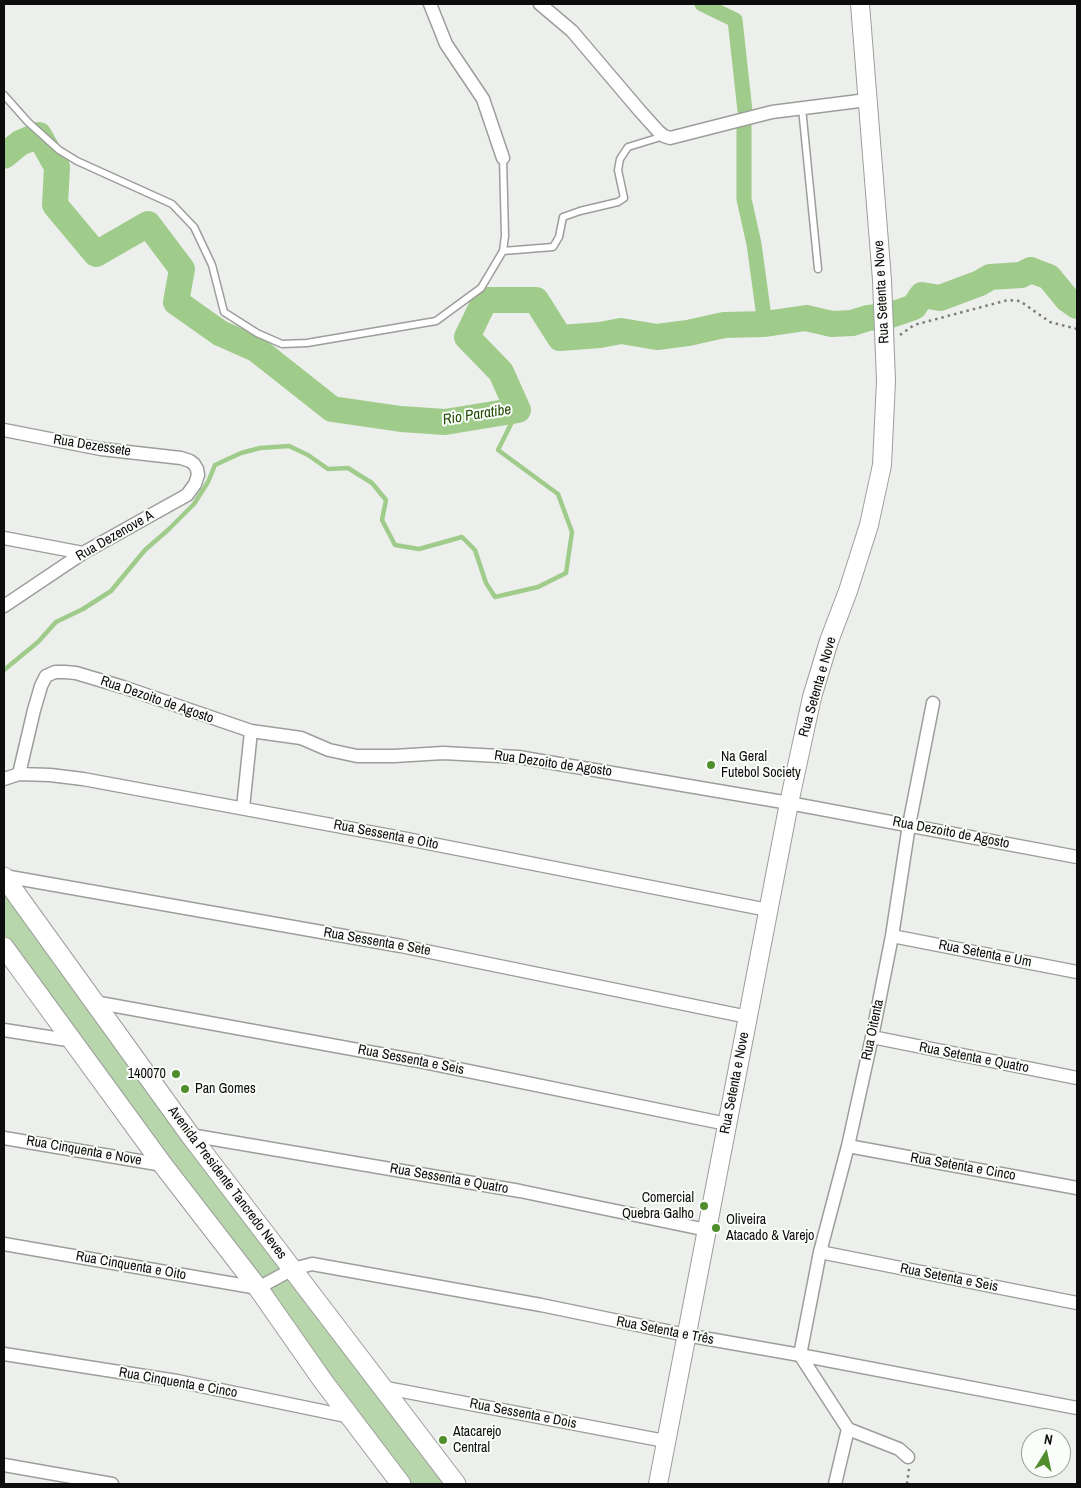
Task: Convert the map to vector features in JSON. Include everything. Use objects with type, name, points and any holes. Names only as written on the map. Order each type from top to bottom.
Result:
[{"type":"main road","name":"Avenida Presidente Tancredo Neves","points":[[4,877],[190,1135],[456,1484]]},
{"type":"main road","points":[[4,947],[163,1165],[258,1288],[400,1484]]},
{"type":"street","points":[[430,4],[446,44],[483,99],[503,158]]},
{"type":"street","points":[[540,4],[572,31],[640,111],[664,136],[670,138],[772,112],[867,100]]},
{"type":"street","name":"Rua Setenta e Nove","points":[[658,1484],[768,910],[812,697],[863,544],[880,474],[886,400],[882,280],[860,4]]},
{"type":"street","name":"Rua Dezessete","points":[[4,430],[101,449],[181,458]]},
{"type":"street","name":"Rua Dezenove A","points":[[4,606],[83,553],[187,494],[195,484],[197,469],[190,461],[181,458]]},
{"type":"street","points":[[4,538],[83,553]]},
{"type":"street","name":"Rua Dezoito de Agosto","points":[[19,774],[34,710],[46,676],[54,672],[76,673],[157,698],[198,714],[252,731],[302,738],[329,750],[357,756],[443,753],[518,757],[789,803],[1077,857]]},
{"type":"street","name":"Rua Oitenta","points":[[800,1355],[820,1252],[848,1146],[872,1037],[892,936],[909,825],[932,703]]},
{"type":"street","points":[[242,808],[252,731]]},
{"type":"street","name":"Rua Sessenta e Oito","points":[[4,779],[19,774],[50,774],[83,779],[768,910]]},
{"type":"street","name":"Rua Sessenta e Sete","points":[[4,877],[401,946],[748,1017]]},
{"type":"street","name":"Rua Setenta e Um","points":[[892,936],[1077,972]]},
{"type":"street","name":"Rua Sessenta e Seis","points":[[94,1002],[424,1062],[727,1124]]},
{"type":"street","points":[[4,1030],[74,1041]]},
{"type":"street","name":"Rua Setenta e Quatro","points":[[872,1037],[1077,1078]]},
{"type":"street","name":"Rua Sessenta e Quatro","points":[[190,1135],[520,1191],[708,1230]]},
{"type":"street","name":"Rua Cinquenta e Nove","points":[[4,1138],[163,1165]]},
{"type":"street","name":"Rua Setenta e Cinco","points":[[848,1146],[1077,1188]]},
{"type":"street","name":"Rua Cinquenta e Oito","points":[[4,1244],[258,1288]]},
{"type":"street","name":"Rua Setenta e Seis","points":[[820,1252],[1077,1303]]},
{"type":"street","name":"Rua Setenta e Três","points":[[258,1288],[293,1269],[312,1264],[541,1306],[686,1336],[800,1355],[1077,1408]]},
{"type":"street","name":"Rua Cinquenta e Cinco","points":[[4,1354],[177,1381],[351,1417]]},
{"type":"street","points":[[800,1355],[848,1429],[899,1449],[908,1457]]},
{"type":"street","name":"Rua Sessenta e Dois","points":[[381,1387],[665,1441]]},
{"type":"street","points":[[835,1484],[848,1429]]},
{"type":"street","points":[[4,1465],[112,1484]]},
{"type":"lane","points":[[4,95],[28,122],[60,150],[77,161],[172,204],[194,227],[209,257],[224,312],[257,333],[282,344],[307,343],[436,321],[481,288],[503,251],[505,236],[503,158]]},
{"type":"lane","points":[[802,108],[818,269]]},
{"type":"lane","points":[[503,251],[553,247],[559,237],[563,217],[580,210],[618,202],[624,198],[618,170],[620,159],[628,147],[664,136]]},
{"type":"path","points":[[884,338],[914,326],[1008,300],[1020,301],[1050,322],[1077,329]]},
{"type":"green space","points":[[4,887],[446,1484],[407,1484],[4,939]]},
{"type":"waterway","points":[[702,4],[735,20],[745,111]]},
{"type":"waterway","points":[[744,124],[744,199],[754,244],[765,324]]},
{"type":"waterway","name":"Rio Paratibe","points":[[4,156],[20,143],[39,135],[57,167],[55,205],[96,254],[148,224],[182,269],[176,302],[220,333],[256,349],[332,409],[401,419],[445,422],[518,410],[501,372],[467,337],[485,300],[536,300],[560,338],[600,335],[621,331],[657,337],[688,333],[724,325],[765,324],[806,318],[832,324],[852,323],[868,318],[888,316],[914,307],[922,295],[940,298],[980,283],[990,277],[1021,275],[1031,270],[1049,277],[1067,299],[1077,306]]},
{"type":"waterway","points":[[4,670],[38,642],[56,622],[83,609],[111,591],[145,550],[194,504],[208,482],[215,465],[241,453],[260,448],[289,446],[308,455],[328,469],[348,468],[372,483],[386,500],[382,520],[395,545],[419,549],[462,537],[475,550],[486,583],[495,597],[538,587],[566,573],[572,532],[558,494],[498,450],[518,410]]},
{"type":"place","name":"Na Geral Futebol Society","points":[[711,765]]},
{"type":"place","name":"140070","points":[[176,1074]]},
{"type":"place","name":"Pan Gomes","points":[[185,1089]]},
{"type":"place","name":"Comercial Quebra Galho","points":[[704,1206]]},
{"type":"place","name":"Oliveira Atacado & Varejo","points":[[716,1228]]},
{"type":"place","name":"Atacarejo Central","points":[[443,1440]]}]
